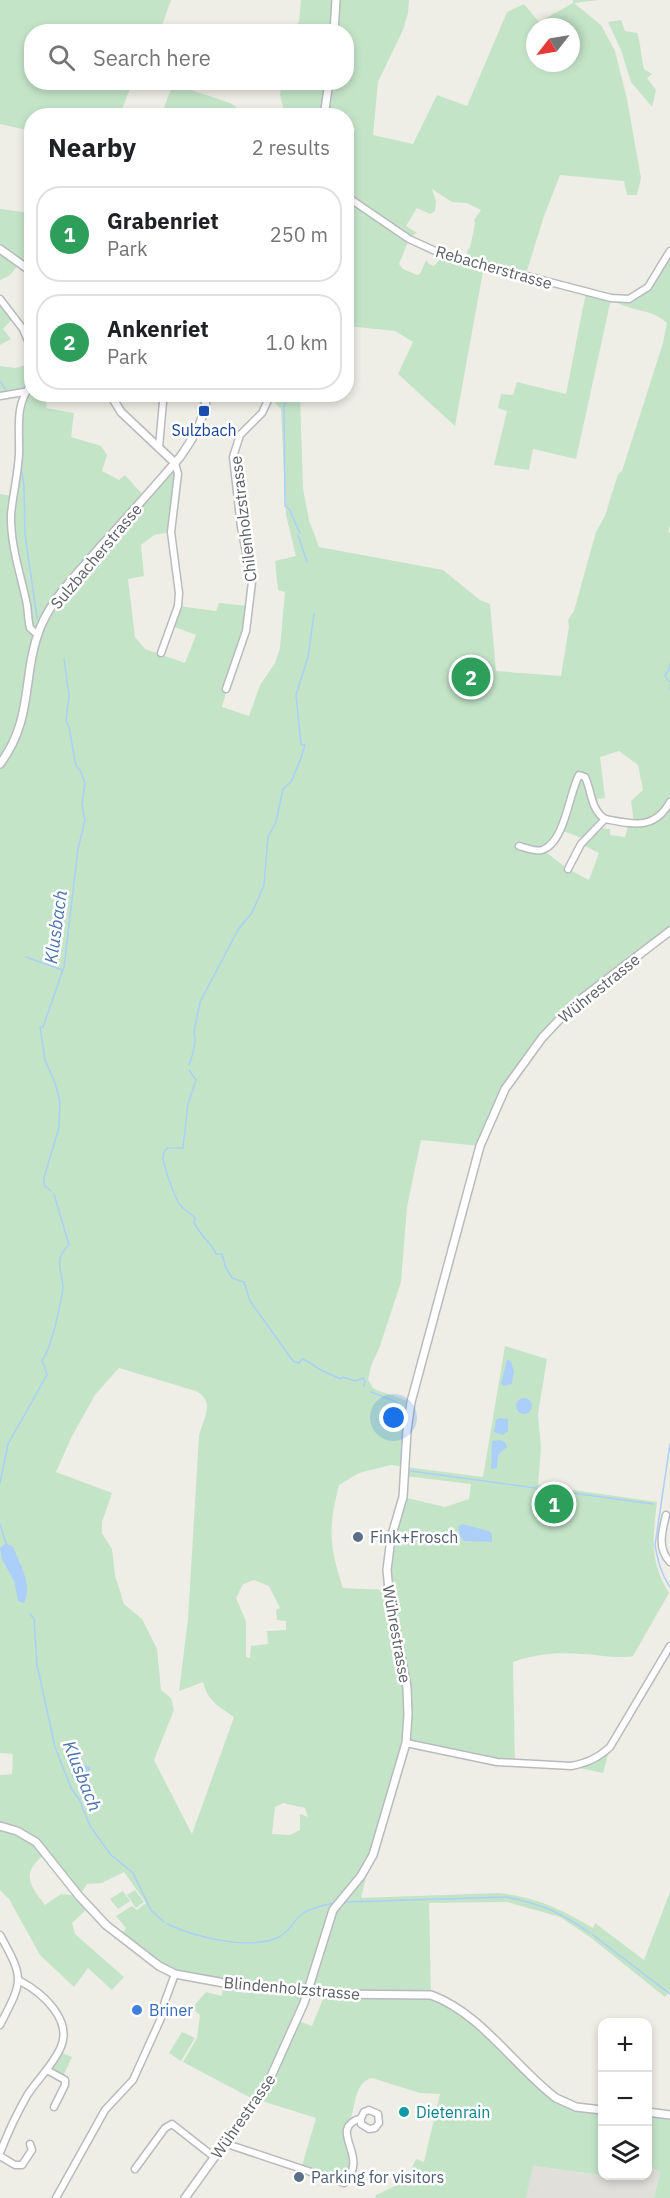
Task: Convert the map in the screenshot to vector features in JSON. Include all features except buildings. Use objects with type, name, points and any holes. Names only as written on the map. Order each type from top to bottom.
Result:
[{"type":"street","points":[[334,24],[336,0]]},
{"type":"street","points":[[325,108],[328,90]]},
{"type":"street","name":"Rebacherstrasse","points":[[354,201],[409,239],[442,254],[621,299],[629,300],[648,287],[657,276],[670,251]]},
{"type":"street","points":[[0,249],[24,266]]},
{"type":"street","points":[[0,299],[24,331]]},
{"type":"street","points":[[0,396],[24,392],[18,424],[18,466],[11,516],[14,548],[30,628],[38,635]]},
{"type":"street","points":[[115,402],[121,412],[175,463],[178,474],[171,532],[179,593],[178,606],[161,653]]},
{"type":"street","points":[[159,447],[163,402]]},
{"type":"street","name":"Sulzbacherstrasse","points":[[0,764],[11,747],[24,713],[38,635],[53,603],[175,463],[199,429],[206,402]]},
{"type":"street","name":"Chilenholzstrasse","points":[[226,689],[246,631],[252,582],[241,527],[233,457],[240,435],[262,413],[267,402]]},
{"type":"street","points":[[519,846],[538,850],[548,847],[560,830],[579,775],[587,780],[592,801],[598,813],[605,819],[628,823],[649,822],[661,816],[670,802]]},
{"type":"street","points":[[568,869],[581,844],[605,819]]},
{"type":"street","name":"Wührestrasse","points":[[185,2198],[268,2083],[307,1992],[333,1911],[361,1876],[375,1849],[406,1743],[407,1687],[388,1590],[389,1550],[403,1497],[411,1402],[480,1146],[505,1089],[542,1038],[572,1006],[670,932]]},
{"type":"street","points":[[666,1515],[661,1543],[663,1555],[670,1562]]},
{"type":"street","points":[[406,1743],[497,1762],[571,1766],[582,1764],[602,1755],[610,1747],[670,1646]]},
{"type":"street","name":"Blindenholzstrasse","points":[[0,1826],[17,1831],[36,1842],[106,1926],[159,1966],[175,1974],[224,1983],[307,1992],[340,1995],[422,1994],[443,2000],[463,2013],[556,2098],[576,2106],[598,2109]]},
{"type":"street","points":[[0,1935],[14,1960],[20,1981],[0,2025]]},
{"type":"street","points":[[56,2198],[105,2109],[133,2080],[162,2016],[175,1974]]},
{"type":"street","points":[[20,1981],[51,2005],[62,2023],[64,2039],[10,2127],[0,2154],[15,2165],[20,2165],[26,2161],[32,2150],[33,2146],[30,2144]]},
{"type":"street","points":[[47,2070],[65,2080],[65,2085],[54,2107]]},
{"type":"street","points":[[652,2113],[670,2115]]},
{"type":"street","points":[[226,2141],[233,2146],[344,2183],[352,2174],[355,2161],[347,2140],[347,2128],[352,2121],[361,2118]]},
{"type":"street","points":[[135,2169],[165,2128],[172,2124],[214,2157]]},
{"type":"shaded area","points":[[652,2164],[660,2172],[654,2198],[526,2198],[532,2166],[598,2174],[598,2180],[652,2180]]},
{"type":"green space","points":[[0,0],[171,0],[162,24],[24,24],[24,90],[129,90],[123,108],[24,108],[24,129],[0,124]]},
{"type":"green space","points":[[301,0],[409,0],[403,30],[378,82],[373,135],[413,144],[437,95],[467,106],[507,12],[524,4],[536,18],[526,18],[526,72],[580,72],[580,18],[546,18],[573,3],[573,0],[599,0],[574,3],[601,25],[615,51],[627,99],[641,178],[637,195],[627,195],[624,181],[560,175],[544,216],[525,277],[484,266],[455,426],[398,374],[413,342],[395,331],[354,327],[354,108],[283,108],[281,90],[354,90],[354,24],[297,24]],"holes":[[[432,189],[452,202],[467,203],[481,210],[474,220],[466,261],[442,257],[434,266],[426,260],[420,274],[417,275],[403,269],[399,264],[410,237],[417,233],[406,226],[417,208],[430,214],[435,211],[436,201]]]},
{"type":"green space","points":[[621,20],[625,31],[637,33],[644,69],[652,74],[647,78],[656,90],[652,107],[631,82],[621,50],[608,22]]},
{"type":"green space","points":[[171,90],[191,90],[230,103],[236,108],[164,108]]},
{"type":"green space","points":[[0,209],[24,212],[24,267],[19,264],[9,276],[0,280]]},
{"type":"green space","points":[[670,251],[670,525],[668,532],[670,533],[670,931],[558,1020],[505,1089],[480,1146],[421,1140],[407,1207],[401,1282],[368,1380],[374,1389],[411,1402],[406,1467],[483,1477],[505,1346],[547,1359],[538,1414],[541,1448],[538,1485],[657,1502],[655,1559],[669,1593],[633,1656],[614,1657],[573,1653],[538,1655],[513,1662],[515,1763],[406,1743],[361,1898],[499,1893],[525,1897],[559,1910],[593,1928],[595,1923],[644,1960],[670,1892],[670,1991],[665,1997],[590,1937],[560,1917],[507,1902],[429,1903],[431,1995],[453,2005],[547,2091],[566,2103],[598,2109],[598,2174],[533,2166],[526,2198],[375,2198],[376,2195],[396,2186],[405,2178],[416,2159],[424,2162],[440,2094],[420,2093],[372,2078],[366,2081],[358,2092],[347,2128],[355,2161],[344,2183],[301,2169],[316,2118],[249,2097],[183,2062],[197,2038],[200,2015],[192,2008],[206,1992],[222,1996],[223,1983],[175,1974],[120,1937],[126,1928],[116,1916],[132,1906],[137,1910],[146,1903],[124,1872],[102,1883],[87,1884],[79,1896],[89,1907],[72,1923],[75,1934],[124,1977],[112,1990],[88,1968],[74,1987],[40,1955],[9,1899],[0,1890],[0,1775],[12,1774],[13,1754],[0,1753],[0,494],[13,496],[24,393],[24,402],[46,402],[46,408],[74,413],[71,437],[101,446],[107,455],[102,471],[119,480],[125,475],[145,497],[175,463],[178,474],[171,532],[154,535],[141,545],[144,576],[128,579],[135,637],[145,649],[185,663],[196,635],[172,626],[178,606],[216,611],[219,603],[250,606],[222,707],[249,716],[260,685],[275,663],[280,648],[285,592],[278,590],[275,561],[296,556],[286,515],[281,409],[274,402],[300,402],[303,489],[309,520],[319,547],[443,570],[480,600],[490,604],[496,671],[561,676],[569,627],[568,620],[574,611],[596,532],[605,516],[618,474],[622,471],[663,343],[667,323],[654,315],[624,306],[611,299],[576,459],[533,449],[529,470],[494,465],[507,411],[498,408],[501,394],[513,395],[517,382],[566,394],[586,292],[628,299],[648,287]],"holes":[[[619,751],[638,765],[643,790],[631,801],[634,823],[629,823],[625,837],[610,835],[610,829],[598,828],[601,817],[595,806],[598,799],[605,798],[600,757]],[[560,830],[585,839],[581,844],[599,853],[589,880],[568,869],[543,850]],[[119,1368],[196,1391],[202,1395],[207,1406],[199,1436],[188,1619],[179,1691],[203,1682],[211,1698],[234,1717],[192,1834],[154,1760],[174,1710],[171,1698],[161,1690],[157,1649],[142,1619],[124,1604],[115,1575],[112,1549],[102,1533],[102,1522],[112,1493],[56,1472],[72,1436],[95,1395]],[[391,1465],[405,1467],[405,1476],[471,1484],[469,1499],[445,1507],[403,1497],[389,1549],[388,1590],[343,1588],[335,1560],[332,1537],[333,1513],[339,1485],[359,1473]],[[254,1580],[269,1586],[280,1608],[276,1610],[277,1620],[286,1621],[286,1630],[267,1631],[268,1644],[251,1646],[250,1658],[246,1657],[246,1621],[236,1598],[243,1584]],[[283,1803],[305,1808],[308,1817],[300,1814],[300,1830],[290,1835],[272,1834],[275,1807]],[[46,1853],[78,1896],[61,1894],[45,1905],[31,1884],[30,1872]],[[308,1992],[325,1994],[312,2026],[296,2020]]]},
{"type":"green space","points":[[0,299],[13,318],[3,329],[11,339],[0,345]]},
{"type":"green space","points":[[0,366],[15,368],[24,366],[24,393],[0,396]]},
{"type":"green space","points":[[610,1747],[603,1773],[571,1766],[582,1764]]},
{"type":"green space","points":[[135,1890],[144,1902],[136,1908],[127,1895]]},
{"type":"green space","points":[[123,1891],[130,1901],[118,1909],[110,1899]]},
{"type":"green space","points":[[182,2032],[195,2038],[181,2061],[169,2053]]},
{"type":"green space","points":[[62,2053],[72,2057],[63,2076],[50,2070]]},
{"type":"green space","points":[[652,2113],[670,2115],[670,2198],[654,2198],[660,2172],[652,2165]]},
{"type":"water","points":[[507,1360],[511,1361],[514,1372],[512,1384],[504,1386],[501,1384]]},
{"type":"water","points":[[521,1398],[527,1398],[532,1406],[530,1412],[521,1414],[516,1409],[516,1403]]},
{"type":"water","points":[[508,1419],[508,1431],[503,1435],[494,1432],[496,1420]]},
{"type":"water","points":[[492,1441],[505,1442],[507,1447],[498,1455],[497,1468],[491,1469]]},
{"type":"water","points":[[462,1524],[489,1531],[492,1534],[492,1542],[464,1541],[458,1527]]},
{"type":"water","points":[[6,1543],[13,1547],[24,1575],[27,1589],[24,1603],[18,1601],[14,1581],[2,1559],[0,1548]]},
{"type":"water","points":[[69,1760],[90,1767],[90,1772],[85,1778],[73,1779]]},
{"type":"waterway","name":"Klusbach","points":[[0,381],[8,393]]},
{"type":"waterway","points":[[286,402],[285,506],[289,509],[300,533]]},
{"type":"waterway","name":"Klusbach","points":[[21,467],[24,486],[25,535],[37,618]]},
{"type":"waterway","points":[[298,535],[307,562]]},
{"type":"waterway","points":[[189,1065],[193,1053],[194,1032],[200,1002],[239,928],[252,913],[264,885],[268,837],[276,822],[283,789],[291,782],[305,745],[301,745],[296,695],[308,657],[314,614]]},
{"type":"waterway","name":"Klusbach","points":[[51,1191],[44,1185],[44,1178],[59,1127],[60,1101],[45,1060],[40,1027],[43,1027],[64,967],[78,849],[85,820],[82,804],[85,783],[76,766],[66,721],[69,696],[64,659]]},
{"type":"waterway","points":[[670,664],[665,675],[670,682]]},
{"type":"waterway","points":[[26,957],[62,970]]},
{"type":"waterway","points":[[189,1070],[196,1080],[188,1104],[183,1148],[167,1148],[163,1157],[179,1202],[195,1218],[194,1223],[216,1254],[222,1254],[232,1278],[244,1282],[250,1301],[293,1361],[299,1363],[302,1359],[305,1360],[320,1370],[341,1379],[343,1377],[355,1381],[363,1378],[364,1386]]},
{"type":"waterway","name":"Klusbach","points":[[0,1483],[8,1444],[47,1375],[42,1360],[52,1337],[62,1295],[60,1258],[69,1245],[54,1194]]},
{"type":"waterway","points":[[371,1392],[397,1402],[403,1411],[401,1463]]},
{"type":"waterway","points":[[670,1444],[655,1545],[660,1567],[670,1587]]},
{"type":"waterway","points":[[411,1471],[653,1504]]},
{"type":"waterway","name":"Klusbach","points":[[0,1524],[6,1544]]},
{"type":"waterway","name":"Klusbach","points":[[30,1614],[34,1619],[37,1665],[55,1747],[71,1788],[79,1799],[90,1826],[111,1855],[133,1873],[151,1910],[164,1922]]},
{"type":"waterway","name":"Klusbach","points":[[345,1902],[506,1897],[550,1910],[590,1933]]},
{"type":"waterway","name":"Klusbach","points":[[167,1924],[207,1938],[253,1943],[283,1935],[305,1912],[332,1903]]},
{"type":"waterway","name":"Klusbach","points":[[593,1935],[670,1994]]},
{"type":"place","name":"Sulzbach","points":[[204,411]]},
{"type":"place","name":"Ankenriet","points":[[471,677]]},
{"type":"place","name":"Grabenriet","points":[[554,1504]]},
{"type":"place","name":"Fink+Frosch","points":[[358,1537]]},
{"type":"place","name":"Briner","points":[[137,2010]]},
{"type":"place","name":"Dietenrain","points":[[404,2112]]},
{"type":"place","name":"Parking for visitors","points":[[299,2177]]}]
